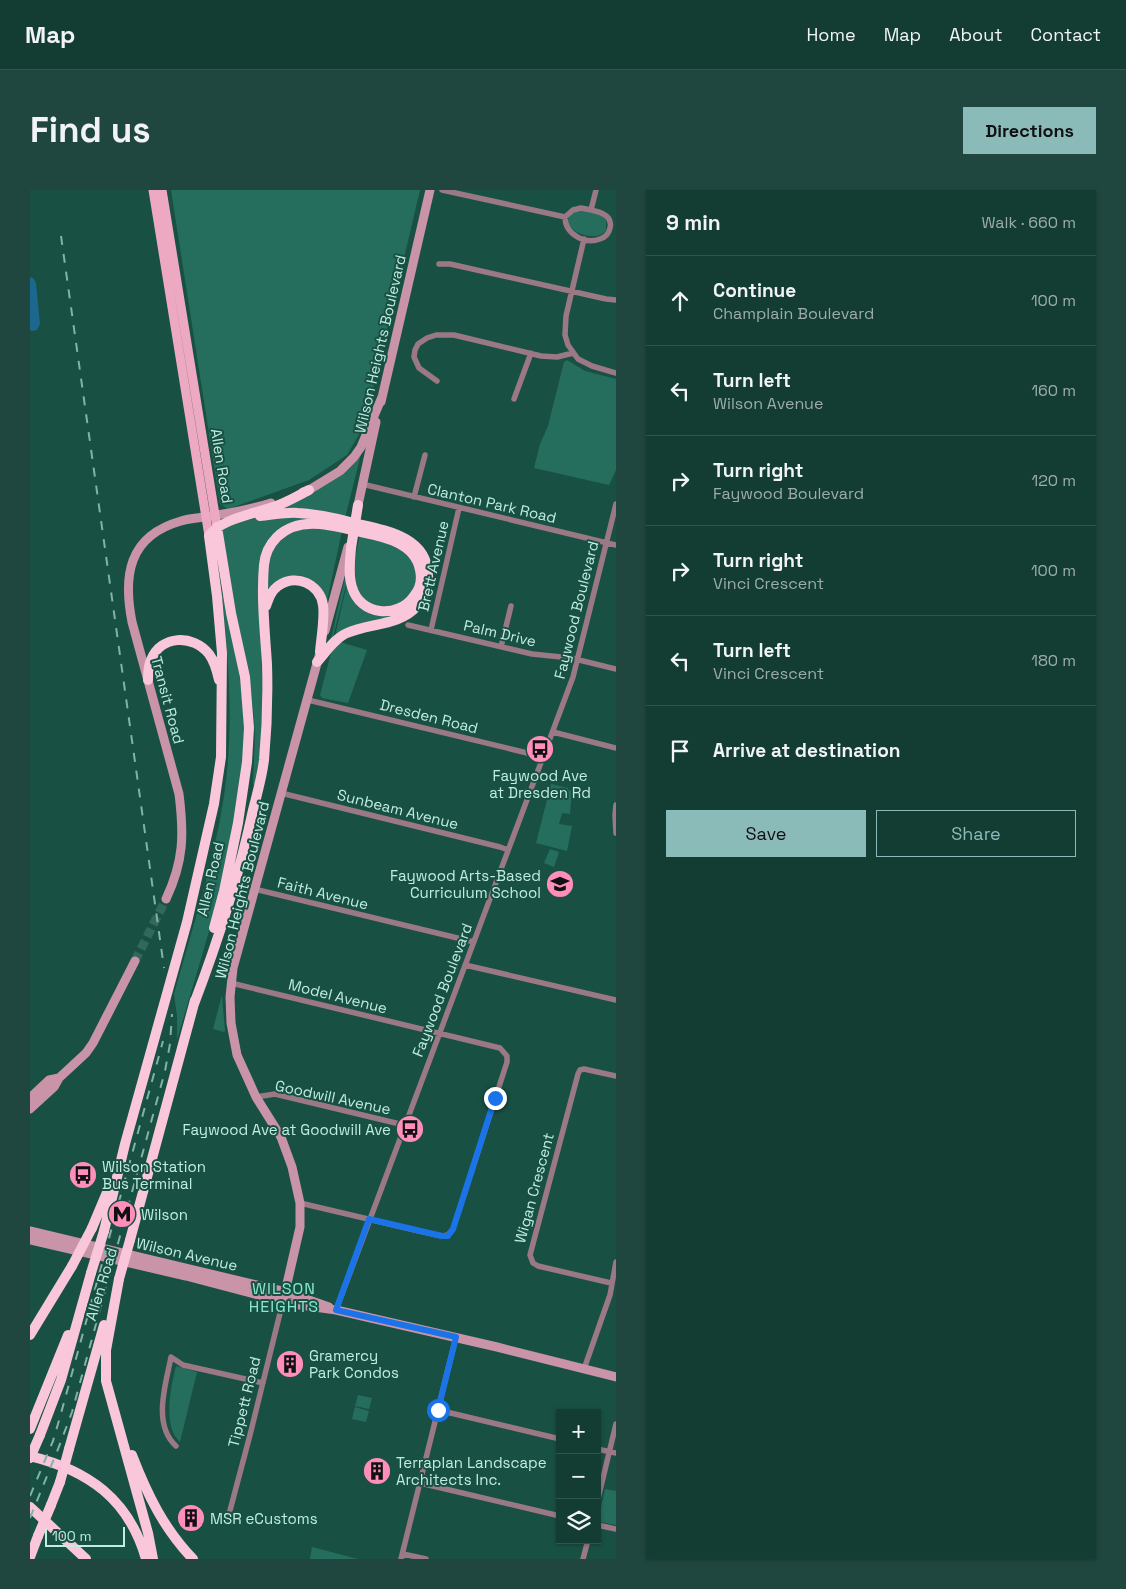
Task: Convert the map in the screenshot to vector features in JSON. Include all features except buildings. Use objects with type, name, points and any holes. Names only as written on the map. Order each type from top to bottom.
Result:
[{"type":"highway","points":[[209,536],[217,527],[276,506],[309,490]]},
{"type":"highway","points":[[194,1004],[226,913],[248,834],[264,762],[267,667],[264,611],[264,565],[266,553],[271,544],[283,532],[293,526],[314,523],[333,526],[384,538],[397,542],[416,558],[421,572],[416,595],[401,609],[378,612],[363,605],[356,597],[350,576],[349,548],[358,505]]},
{"type":"highway","points":[[242,518],[297,513],[328,516],[396,533],[409,541],[421,553],[428,565],[428,581],[425,596],[417,608],[402,618],[347,633],[337,639],[319,657]]},
{"type":"highway","name":"Allen Road","points":[[32,1553],[60,1482],[119,1279],[224,891],[238,823],[247,762],[249,728],[245,677],[231,613],[217,527]]},
{"type":"highway","name":"Allen Road","points":[[30,1457],[61,1380],[104,1231],[125,1144],[187,922],[206,846],[221,757],[223,693],[217,596],[209,536]]},
{"type":"highway","points":[[264,611],[272,592],[286,582],[297,580],[307,582],[319,592],[323,606],[319,657]]},
{"type":"highway","points":[[148,680],[151,660],[157,650],[172,641],[185,640],[202,647],[210,656],[223,693]]},
{"type":"highway","points":[[31,1334],[72,1266],[92,1228],[107,1195],[125,1144]]},
{"type":"highway","points":[[119,1279],[108,1336],[106,1360],[109,1392],[148,1533],[153,1559]]},
{"type":"highway","points":[[30,1429],[85,1295]]},
{"type":"highway","points":[[118,1425],[154,1508],[182,1548],[193,1559]]},
{"type":"highway","points":[[30,1457],[61,1465],[78,1472],[104,1490],[129,1520],[138,1536],[146,1559]]},
{"type":"highway","points":[[30,1507],[86,1559]]},
{"type":"main road","name":"Allen Road","points":[[153,190],[210,516],[217,527]]},
{"type":"main road","name":"Allen Road","points":[[162,190],[210,516],[209,536]]},
{"type":"main road","name":"Wilson Heights Boulevard","points":[[358,505],[430,190]]},
{"type":"main road","name":"Transit Road","points":[[166,899],[173,884],[180,855],[182,822],[178,794],[128,600],[128,578],[133,561],[143,544],[161,529],[171,524],[198,521],[210,516],[262,506],[309,490],[340,471],[361,447],[382,397]]},
{"type":"main road","name":"Wilson Heights Boulevard","points":[[284,1296],[300,1227],[300,1203],[292,1167],[281,1137],[256,1097],[237,1055],[232,1024],[232,983],[254,889],[349,548]]},
{"type":"main road","points":[[30,1110],[54,1087],[59,1078],[86,1053],[135,961]]},
{"type":"main road","points":[[30,1098],[49,1080],[59,1078]]},
{"type":"main road","name":"Wilson Avenue","points":[[30,1231],[284,1296],[317,1308],[336,1310],[456,1337],[616,1378]]},
{"type":"main road","name":"Wilson Avenue","points":[[30,1240],[186,1276],[284,1296]]},
{"type":"street","points":[[442,190],[564,217]]},
{"type":"street","points":[[591,210],[596,190]]},
{"type":"street","points":[[576,209],[591,210],[605,215],[614,224],[604,238],[597,240],[584,239],[570,232],[564,217],[576,209]]},
{"type":"street","points":[[584,239],[566,316],[565,336],[573,353],[584,364],[616,373]]},
{"type":"street","points":[[439,264],[450,264],[572,292],[616,300]]},
{"type":"street","points":[[436,382],[419,368],[414,356],[418,344],[431,336],[454,335],[548,357],[573,353]]},
{"type":"street","points":[[514,399],[531,354]]},
{"type":"street","points":[[414,497],[425,455]]},
{"type":"street","name":"Clanton Park Road","points":[[362,484],[616,545]]},
{"type":"street","name":"Faywood Boulevard","points":[[336,1310],[573,676],[616,504]]},
{"type":"street","name":"Brett Avenue","points":[[431,630],[459,508]]},
{"type":"street","points":[[501,647],[511,606]]},
{"type":"street","name":"Palm Drive","points":[[408,625],[532,654],[578,659],[616,669]]},
{"type":"street","name":"Dresden Road","points":[[308,700],[544,757]]},
{"type":"street","points":[[553,732],[616,748]]},
{"type":"street","name":"Sunbeam Avenue","points":[[281,793],[508,850]]},
{"type":"street","points":[[616,806],[614,815],[616,833]]},
{"type":"street","name":"Faith Avenue","points":[[254,889],[474,942]]},
{"type":"street","points":[[465,965],[616,1000]]},
{"type":"street","name":"Model Avenue","points":[[232,983],[500,1048],[507,1056],[453,1229],[448,1236],[369,1219]]},
{"type":"street","name":"Wigan Crescent","points":[[611,1283],[538,1266],[533,1263],[530,1255],[576,1079],[580,1070],[590,1070],[616,1076]]},
{"type":"street","name":"Goodwill Avenue","points":[[256,1097],[274,1094],[404,1125]]},
{"type":"street","points":[[300,1203],[369,1219]]},
{"type":"street","points":[[584,1369],[613,1295],[611,1283],[616,1262]]},
{"type":"street","name":"Tippett Road","points":[[228,1518],[284,1296]]},
{"type":"street","points":[[426,1559],[402,1556],[456,1337]]},
{"type":"street","points":[[176,1446],[168,1437],[162,1407],[171,1357],[183,1365],[263,1383]]},
{"type":"street","points":[[438,1410],[556,1439]]},
{"type":"street","points":[[598,1499],[613,1453],[616,1424]]},
{"type":"street","points":[[601,1449],[613,1453]]},
{"type":"street","points":[[420,1484],[556,1515]]},
{"type":"street","points":[[601,1526],[616,1529]]},
{"type":"street","points":[[583,1559],[587,1544]]},
{"type":"green space","points":[[171,190],[420,190],[365,424],[347,455],[309,480],[228,509],[220,504]]},
{"type":"green space","points":[[579,210],[595,213],[603,217],[606,221],[606,231],[599,235],[591,236],[575,231],[568,221],[571,215]]},
{"type":"green space","points":[[567,360],[585,371],[616,379],[616,470],[609,485],[534,468],[540,444],[548,426],[564,362]]},
{"type":"green space","points":[[361,454],[345,518],[278,511],[331,481]]},
{"type":"green space","points":[[280,515],[317,518],[271,538],[261,644],[263,714],[261,750],[256,784],[253,785],[255,733],[253,707],[249,676],[233,605],[221,530],[243,521]]},
{"type":"green space","points":[[309,527],[342,531],[326,606],[310,580],[266,592],[268,566],[277,543],[290,532]]},
{"type":"green space","points":[[360,535],[397,547],[411,558],[416,566],[417,576],[414,589],[399,606],[374,607],[359,596],[355,566]]},
{"type":"green space","points":[[346,573],[347,581],[330,643]]},
{"type":"green space","points":[[347,584],[349,589],[390,618],[335,636]]},
{"type":"green space","points":[[224,595],[243,701],[244,737],[241,775],[229,852],[220,890],[177,1040],[177,1016],[174,994],[202,896],[220,821],[227,771],[230,721],[227,646],[222,596]]},
{"type":"green space","points":[[340,642],[367,650],[348,703],[322,698],[320,695],[331,653]]},
{"type":"green space","points":[[551,784],[568,788],[568,790],[572,791],[570,814],[562,813],[559,824],[572,826],[567,851],[536,843]]},
{"type":"green space","points":[[550,849],[559,852],[554,867],[544,863]]},
{"type":"green space","points":[[222,995],[225,1031],[224,1032],[213,1029]]},
{"type":"green space","points":[[176,1366],[197,1372],[180,1442],[174,1435],[171,1426],[169,1406]]},
{"type":"green space","points":[[358,1395],[372,1398],[369,1409],[355,1406]]},
{"type":"green space","points":[[355,1407],[369,1411],[366,1422],[352,1419]]},
{"type":"green space","points":[[605,1489],[616,1491],[616,1525],[601,1522],[601,1507]]},
{"type":"green space","points":[[312,1547],[358,1559],[310,1559]]},
{"type":"water","points":[[30,277],[36,283],[40,324],[37,330],[32,331],[30,330]]},
{"type":"tunnel","points":[[135,961],[166,899]]},
{"type":"railway","points":[[61,236],[164,968]]},
{"type":"railway","points":[[30,1518],[72,1412],[165,1071],[170,1044],[172,1014]]},
{"type":"railway","points":[[30,1496],[53,1441],[163,1041]]},
{"type":"place","name":"Faywood Ave at Dresden Rd","points":[[540,749]]},
{"type":"place","name":"Faywood Arts-Based Curriculum School","points":[[560,884]]},
{"type":"place","name":"Faywood Ave at Goodwill Ave","points":[[410,1129]]},
{"type":"place","name":"Wilson Station Bus Terminal","points":[[83,1175]]},
{"type":"place","name":"Wilson","points":[[122,1214]]},
{"type":"place","name":"Gramercy Park Condos","points":[[290,1364]]},
{"type":"place","name":"Terraplan Landscape Architects Inc.","points":[[377,1471]]},
{"type":"place","name":"MSR eCustoms","points":[[191,1518]]},
{"type":"district","name":"WILSON HEIGHTS","points":[[284,1297]]},
{"type":"route","points":[[438,1410],[456,1337],[336,1310],[369,1219],[448,1236],[453,1229],[495,1098]]}]
